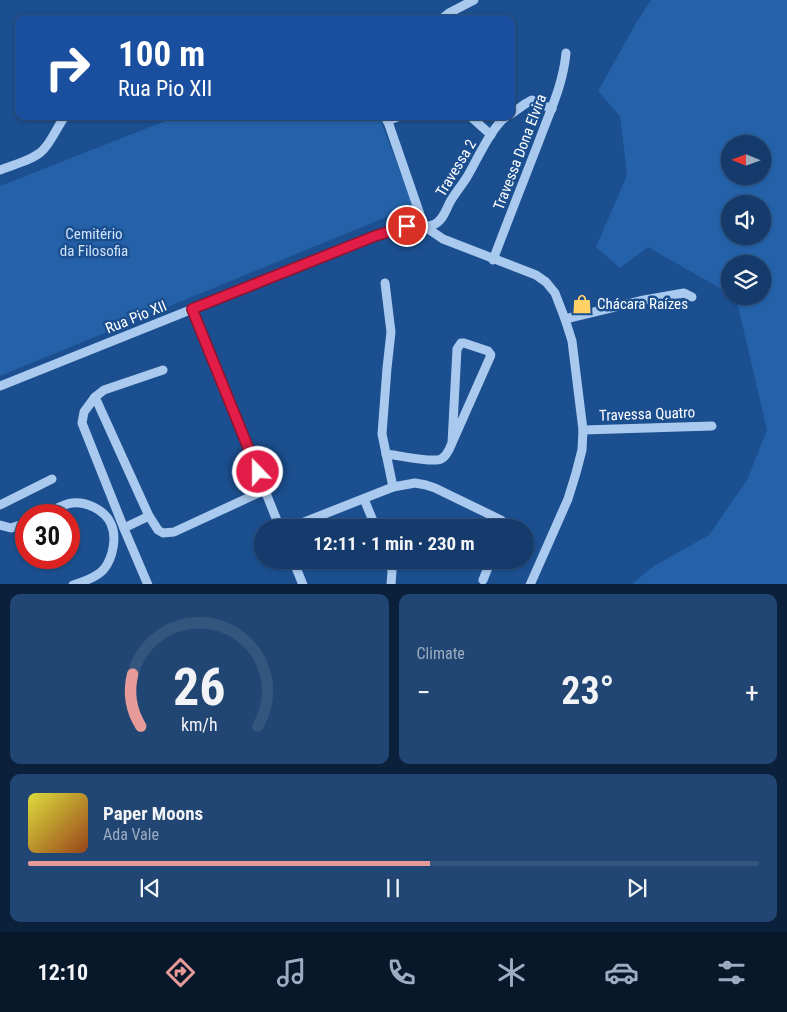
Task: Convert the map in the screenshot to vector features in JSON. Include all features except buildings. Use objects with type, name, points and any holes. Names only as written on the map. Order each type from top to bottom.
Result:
[{"type":"street","points":[[447,15],[474,0]]},
{"type":"street","name":"Travessa Dona Elvira","points":[[493,260],[552,109],[561,81],[566,53]]},
{"type":"street","points":[[515,111],[532,100],[552,109]]},
{"type":"street","points":[[57,127],[58,120]]},
{"type":"street","points":[[0,170],[42,152],[62,120]]},
{"type":"street","points":[[388,120],[424,226],[443,239],[493,260],[536,275],[546,282],[555,293],[572,341],[583,430],[582,450],[568,499],[530,584]]},
{"type":"street","points":[[474,120],[491,135]]},
{"type":"street","name":"Travessa 2","points":[[424,226],[434,225],[440,221],[491,135],[503,120]]},
{"type":"street","name":"Rua Pio XII","points":[[0,386],[375,236],[407,226],[424,226]]},
{"type":"street","points":[[385,283],[392,332],[387,363],[382,434],[393,487]]},
{"type":"street","points":[[565,319],[684,293],[692,297]]},
{"type":"street","points":[[192,309],[276,519]]},
{"type":"street","points":[[386,454],[432,461],[441,459],[447,453],[452,443],[491,355],[488,351],[464,343],[461,343],[457,349],[452,443]]},
{"type":"street","points":[[148,584],[82,423],[84,412],[95,397],[104,390],[163,370]]},
{"type":"street","points":[[95,397],[149,516],[158,530],[163,533],[174,532],[265,490]]},
{"type":"street","name":"Travessa Quatro","points":[[583,430],[712,426]]},
{"type":"street","points":[[0,505],[52,479]]},
{"type":"street","points":[[312,519],[393,487],[415,483],[426,485],[499,519]]},
{"type":"street","points":[[364,499],[372,519]]},
{"type":"street","points":[[68,504],[80,503],[97,509],[107,516],[114,533],[113,548],[104,570],[85,581],[73,584]]},
{"type":"street","points":[[124,528],[149,516]]},
{"type":"street","points":[[0,525],[11,528],[15,527]]},
{"type":"street","points":[[297,569],[303,584]]},
{"type":"street","points":[[391,584],[392,569]]},
{"type":"street","points":[[483,580],[487,569]]},
{"type":"green space","points":[[651,0],[787,0],[787,584],[632,584],[654,566],[709,535],[747,480],[767,430],[738,305],[771,305],[771,255],[721,255],[721,289],[648,247],[620,268],[596,247],[627,175],[620,116],[598,91]]},
{"type":"green space","name":"Cemitério da Filosofia","points":[[168,120],[381,120],[413,206],[0,376],[0,186]]},
{"type":"place","name":"Chácara Raízes","points":[[582,304]]},
{"type":"route","points":[[258,472],[192,309],[375,236],[407,226]]}]
